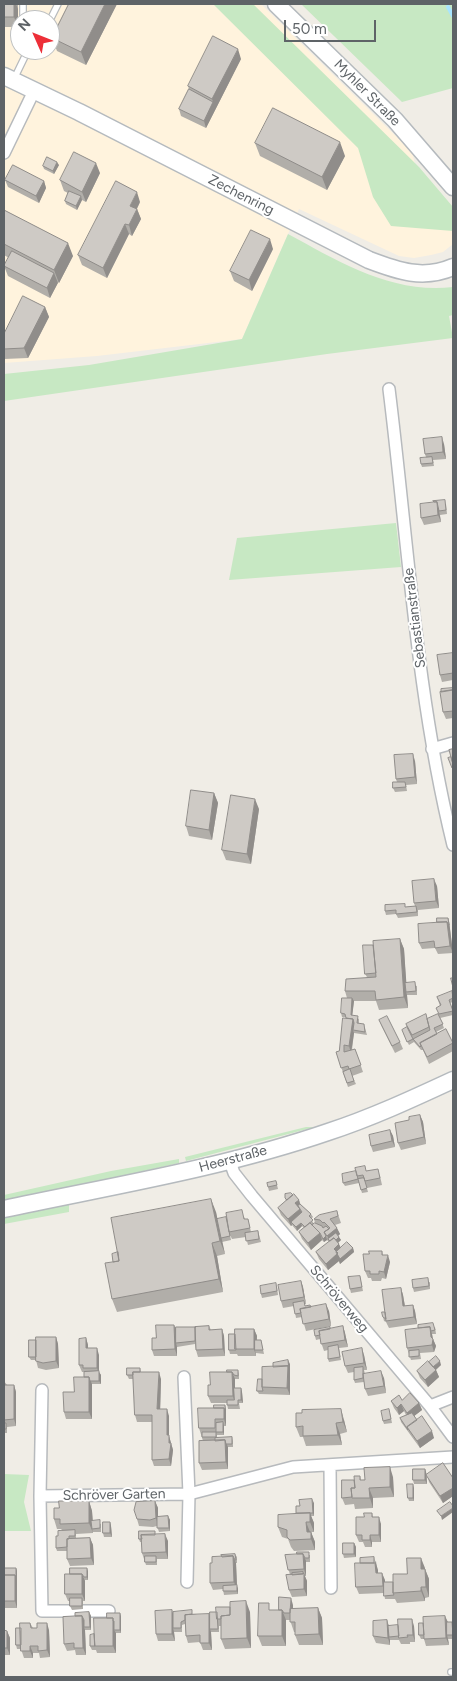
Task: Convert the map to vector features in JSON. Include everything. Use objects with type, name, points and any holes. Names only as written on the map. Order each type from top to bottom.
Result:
[{"type":"main road","name":"Myhler Straße","points":[[276,4],[395,120],[453,187]]},
{"type":"main road","name":"Zechenring","points":[[9,79],[368,260],[403,273],[424,275],[441,272],[453,267]]},
{"type":"main road","name":"Heerstraße","points":[[4,1209],[186,1172],[326,1133],[374,1116],[453,1080]]},
{"type":"street","points":[[4,153],[34,91]]},
{"type":"street","name":"Sebastianstraße","points":[[389,389],[432,749],[453,845]]},
{"type":"street","points":[[432,749],[453,743]]},
{"type":"street","name":"Schröverweg","points":[[229,1159],[234,1173],[252,1196],[430,1406],[453,1437]]},
{"type":"street","points":[[184,1377],[189,1494],[187,1582]]},
{"type":"street","points":[[42,1390],[40,1496],[42,1611],[109,1611]]},
{"type":"street","points":[[430,1406],[453,1397]]},
{"type":"street","name":"Schröver Garten","points":[[40,1496],[189,1494],[293,1468],[453,1457]]},
{"type":"street","points":[[330,1465],[331,1588]]},
{"type":"lane","points":[[9,79],[21,60]]},
{"type":"shaded area","points":[[4,4],[261,4],[412,152],[415,164],[453,210],[453,244],[443,252],[431,255],[414,258],[399,256],[299,209],[242,339],[97,356],[4,363]]},
{"type":"green space","points":[[213,4],[253,4],[419,167],[453,207],[453,231],[391,226],[373,197],[358,148]]},
{"type":"green space","points":[[301,4],[453,4],[453,88],[402,102]]},
{"type":"green space","points":[[288,234],[347,265],[387,281],[408,286],[430,288],[453,287],[453,315],[449,316],[453,338],[327,354],[4,401],[4,374],[89,365],[242,339]]},
{"type":"green space","points":[[396,523],[401,567],[229,580],[237,538]]},
{"type":"green space","points":[[306,1127],[315,1127],[186,1161],[185,1157]]},
{"type":"green space","points":[[179,1159],[179,1163],[4,1203],[4,1195],[111,1171]]},
{"type":"green space","points":[[69,1202],[69,1212],[4,1224],[4,1214]]},
{"type":"green space","points":[[4,1474],[29,1475],[24,1502],[31,1531],[4,1531]]},
{"type":"building","points":[[4,4],[14,4],[14,10],[10,10],[10,17],[4,17]]},
{"type":"building","points":[[69,4],[105,4],[81,52],[60,42],[60,22]]},
{"type":"building","points":[[213,36],[238,49],[212,99],[188,86]]},
{"type":"building","points":[[189,89],[213,102],[204,121],[179,109]]},
{"type":"building","points":[[273,108],[340,142],[322,177],[255,143]]},
{"type":"building","points":[[74,152],[96,163],[82,192],[60,180]]},
{"type":"building","points":[[47,157],[57,162],[53,171],[43,166]]},
{"type":"building","points":[[13,165],[44,181],[36,196],[5,180]]},
{"type":"building","points":[[116,181],[137,192],[130,206],[137,209],[129,225],[125,224],[103,268],[78,255]]},
{"type":"building","points":[[69,191],[81,196],[76,206],[65,201]]},
{"type":"building","points":[[4,210],[68,243],[54,270],[4,244]]},
{"type":"building","points":[[251,230],[270,239],[249,280],[230,271]]},
{"type":"building","points":[[12,251],[54,273],[47,288],[4,266]]},
{"type":"building","points":[[23,296],[45,307],[24,348],[4,349],[4,334]]},
{"type":"building","points":[[442,437],[443,452],[425,454],[423,439]]},
{"type":"building","points":[[432,457],[433,463],[421,464],[420,458]]},
{"type":"building","points":[[445,500],[446,510],[439,511],[437,502],[433,501]]},
{"type":"building","points":[[437,502],[438,515],[421,518],[420,504]]},
{"type":"building","points":[[453,653],[453,673],[440,675],[437,655]]},
{"type":"building","points":[[453,688],[453,690],[441,692],[441,689]]},
{"type":"building","points":[[453,690],[453,711],[443,712],[440,692]]},
{"type":"building","points":[[453,749],[453,764],[449,750]]},
{"type":"building","points":[[413,754],[415,777],[396,779],[394,755]]},
{"type":"building","points":[[451,757],[453,764],[452,768],[448,758]]},
{"type":"building","points":[[393,782],[405,782],[406,787],[393,788]]},
{"type":"building","points":[[191,790],[214,793],[209,830],[186,826]]},
{"type":"building","points":[[231,795],[255,799],[247,854],[222,850]]},
{"type":"building","points":[[434,879],[436,901],[414,903],[412,881]]},
{"type":"building","points":[[405,904],[405,907],[416,906],[417,912],[396,914],[396,910],[385,911],[385,905]]},
{"type":"building","points":[[437,918],[448,918],[449,925],[447,922],[437,922]]},
{"type":"building","points":[[447,922],[450,946],[435,948],[434,941],[419,943],[418,924]]},
{"type":"building","points":[[400,939],[404,997],[376,1000],[375,991],[345,991],[346,979],[376,977],[373,941]]},
{"type":"building","points":[[363,945],[373,945],[376,973],[365,974]]},
{"type":"building","points":[[415,982],[416,991],[406,992],[405,983]]},
{"type":"building","points":[[452,991],[453,998],[449,1000],[453,1011],[439,1014],[436,1008],[441,1005],[437,997]]},
{"type":"building","points":[[342,998],[352,998],[351,1015],[358,1016],[357,1023],[364,1024],[365,1032],[353,1030],[353,1019],[346,1018],[345,1014],[341,1013]]},
{"type":"building","points":[[426,1014],[429,1027],[412,1035],[406,1024]]},
{"type":"building","points":[[438,1014],[443,1024],[434,1028],[437,1034],[420,1043],[420,1047],[413,1039],[430,1030],[427,1019]]},
{"type":"building","points":[[387,1016],[400,1042],[392,1046],[379,1020]]},
{"type":"building","points":[[343,1018],[353,1019],[349,1046],[344,1045],[344,1052],[355,1049],[361,1065],[349,1069],[348,1066],[341,1068],[336,1052],[339,1051]]},
{"type":"building","points":[[407,1027],[413,1039],[407,1042],[402,1030]]},
{"type":"building","points":[[446,1029],[453,1043],[427,1057],[420,1043]]},
{"type":"building","points":[[350,1069],[354,1081],[347,1083],[343,1072]]},
{"type":"building","points":[[420,1115],[424,1137],[398,1143],[395,1123]]},
{"type":"building","points":[[390,1130],[392,1141],[371,1146],[369,1135]]},
{"type":"building","points":[[365,1166],[366,1171],[378,1169],[380,1178],[365,1181],[363,1175],[357,1176],[355,1168]]},
{"type":"building","points":[[356,1171],[358,1179],[343,1183],[342,1174]]},
{"type":"building","points":[[364,1178],[367,1188],[361,1190],[358,1179]]},
{"type":"building","points":[[276,1181],[277,1185],[268,1187],[267,1183]]},
{"type":"building","points":[[291,1193],[293,1195],[287,1200],[285,1194]]},
{"type":"building","points":[[294,1194],[299,1200],[295,1203],[300,1209],[288,1219],[278,1208]]},
{"type":"building","points":[[211,1199],[220,1241],[212,1243],[219,1279],[112,1299],[105,1263],[119,1261],[111,1218]]},
{"type":"building","points":[[300,1204],[311,1214],[309,1216],[313,1220],[305,1227],[301,1223],[296,1227],[291,1222],[302,1212],[298,1206]]},
{"type":"building","points":[[242,1210],[244,1219],[248,1219],[250,1228],[229,1232],[226,1213]]},
{"type":"building","points":[[337,1211],[338,1216],[330,1219],[337,1228],[327,1236],[324,1232],[330,1228],[324,1222],[314,1219],[319,1215]]},
{"type":"building","points":[[226,1217],[230,1236],[221,1238],[217,1219]]},
{"type":"building","points":[[310,1223],[320,1233],[308,1243],[299,1232]]},
{"type":"building","points":[[315,1223],[323,1228],[326,1226],[329,1229],[324,1232],[326,1236],[323,1239],[312,1225]]},
{"type":"building","points":[[258,1231],[259,1239],[246,1241],[245,1233]]},
{"type":"building","points":[[336,1233],[339,1237],[336,1240],[334,1238],[330,1241],[328,1239]]},
{"type":"building","points":[[334,1238],[339,1244],[334,1249],[338,1253],[326,1264],[316,1252]]},
{"type":"building","points":[[347,1242],[353,1248],[340,1259],[336,1252]]},
{"type":"building","points":[[369,1251],[382,1251],[382,1255],[388,1255],[384,1272],[379,1271],[379,1274],[370,1274],[370,1271],[365,1271],[363,1254],[369,1254]]},
{"type":"building","points":[[118,1252],[119,1261],[113,1262],[112,1254]]},
{"type":"building","points":[[360,1276],[362,1287],[350,1289],[348,1277]]},
{"type":"building","points":[[428,1278],[429,1286],[413,1288],[412,1280]]},
{"type":"building","points":[[301,1281],[304,1297],[281,1301],[278,1285]]},
{"type":"building","points":[[276,1283],[277,1291],[261,1294],[260,1286]]},
{"type":"building","points":[[401,1288],[403,1306],[413,1305],[414,1317],[386,1321],[382,1290]]},
{"type":"building","points":[[304,1301],[305,1306],[310,1305],[311,1307],[300,1309],[301,1313],[295,1314],[293,1303]]},
{"type":"building","points":[[326,1304],[329,1319],[303,1324],[300,1309]]},
{"type":"building","points":[[382,1312],[385,1312],[386,1319],[383,1317]]},
{"type":"building","points":[[433,1323],[435,1330],[431,1331],[430,1327],[418,1328],[418,1325]]},
{"type":"building","points":[[156,1325],[174,1325],[175,1349],[152,1350],[152,1338],[156,1338]]},
{"type":"building","points":[[209,1326],[209,1330],[222,1329],[223,1349],[196,1350],[195,1327]]},
{"type":"building","points":[[343,1326],[345,1340],[321,1344],[319,1331]]},
{"type":"building","points":[[176,1327],[195,1327],[195,1341],[176,1343]]},
{"type":"building","points":[[330,1327],[330,1329],[319,1331],[320,1335],[315,1336],[314,1330]]},
{"type":"building","points":[[430,1327],[433,1339],[432,1345],[407,1348],[405,1330]]},
{"type":"building","points":[[235,1329],[254,1329],[254,1349],[235,1349]]},
{"type":"building","points":[[229,1334],[235,1334],[236,1350],[229,1350]]},
{"type":"building","points":[[36,1337],[56,1337],[56,1361],[43,1363],[36,1361]]},
{"type":"building","points":[[86,1338],[86,1348],[97,1348],[97,1368],[83,1368],[83,1365],[79,1365],[79,1339]]},
{"type":"building","points":[[29,1340],[36,1340],[36,1357],[29,1357]]},
{"type":"building","points":[[255,1340],[261,1340],[263,1350],[255,1350]]},
{"type":"building","points":[[338,1345],[340,1357],[328,1359],[328,1347]]},
{"type":"building","points":[[362,1348],[364,1363],[345,1366],[342,1352]]},
{"type":"building","points":[[419,1350],[419,1356],[409,1357],[409,1351]]},
{"type":"building","points":[[436,1356],[440,1361],[433,1367],[429,1362]]},
{"type":"building","points":[[288,1360],[289,1370],[288,1366],[273,1367],[273,1363]]},
{"type":"building","points":[[428,1361],[436,1370],[425,1380],[417,1371]]},
{"type":"building","points":[[288,1366],[287,1388],[262,1387],[262,1367]]},
{"type":"building","points":[[363,1367],[363,1378],[354,1380],[354,1368]]},
{"type":"building","points":[[127,1368],[140,1368],[140,1372],[133,1372],[133,1375],[127,1375]]},
{"type":"building","points":[[227,1370],[238,1370],[238,1376],[232,1372],[227,1372]]},
{"type":"building","points":[[99,1371],[99,1381],[90,1381],[89,1377],[84,1377],[84,1372]]},
{"type":"building","points":[[381,1371],[384,1386],[365,1389],[363,1374]]},
{"type":"building","points":[[133,1372],[159,1372],[157,1409],[167,1409],[167,1435],[169,1435],[169,1443],[171,1443],[169,1459],[152,1460],[152,1415],[135,1415]]},
{"type":"building","points":[[210,1372],[232,1372],[233,1396],[208,1396]]},
{"type":"building","points":[[74,1377],[89,1377],[89,1412],[64,1412],[63,1392],[74,1392]]},
{"type":"building","points":[[258,1379],[262,1379],[263,1391],[257,1391]]},
{"type":"building","points":[[4,1385],[14,1385],[14,1419],[4,1420]]},
{"type":"building","points":[[234,1388],[241,1388],[241,1400],[238,1400],[238,1405],[227,1405],[227,1400],[234,1400]]},
{"type":"building","points":[[410,1393],[419,1403],[407,1413],[401,1404],[397,1408],[391,1401],[399,1395],[402,1400]]},
{"type":"building","points":[[214,1405],[225,1405],[225,1410],[224,1408],[214,1408]]},
{"type":"building","points":[[198,1408],[224,1408],[224,1419],[215,1419],[215,1428],[199,1428]]},
{"type":"building","points":[[341,1409],[343,1422],[336,1423],[338,1435],[303,1436],[303,1426],[296,1427],[296,1413],[302,1413],[302,1410]]},
{"type":"building","points":[[389,1409],[391,1419],[383,1421],[381,1411]]},
{"type":"building","points":[[412,1413],[417,1420],[407,1427],[408,1430],[400,1418]]},
{"type":"building","points":[[422,1416],[432,1431],[417,1441],[407,1427]]},
{"type":"building","points":[[223,1422],[223,1432],[216,1432],[216,1423]]},
{"type":"building","points":[[202,1432],[216,1432],[216,1437],[202,1437]]},
{"type":"building","points":[[232,1437],[232,1444],[226,1444],[225,1440],[215,1441],[215,1438]]},
{"type":"building","points":[[225,1440],[226,1462],[199,1463],[199,1441]]},
{"type":"building","points":[[443,1463],[453,1478],[453,1488],[440,1496],[426,1475]]},
{"type":"building","points":[[390,1467],[390,1487],[369,1488],[370,1498],[352,1498],[351,1488],[355,1488],[354,1476],[360,1476],[360,1480],[365,1480],[364,1468]]},
{"type":"building","points":[[413,1469],[425,1469],[425,1480],[413,1480]]},
{"type":"building","points":[[342,1480],[354,1480],[355,1488],[351,1488],[352,1497],[342,1498]]},
{"type":"building","points":[[407,1484],[413,1484],[413,1498],[408,1498]]},
{"type":"building","points":[[312,1499],[313,1513],[296,1513],[296,1506],[300,1506],[299,1500]]},
{"type":"building","points":[[59,1501],[89,1501],[89,1523],[60,1524],[60,1519],[54,1519],[54,1508],[59,1508]]},
{"type":"building","points":[[155,1501],[156,1518],[150,1520],[137,1519],[134,1510],[136,1502]]},
{"type":"building","points":[[450,1502],[453,1508],[441,1516],[437,1511]]},
{"type":"building","points":[[310,1513],[310,1522],[306,1522],[307,1532],[311,1532],[311,1539],[290,1540],[287,1537],[287,1530],[278,1527],[278,1515]]},
{"type":"building","points":[[364,1513],[372,1513],[372,1517],[379,1517],[379,1535],[370,1535],[370,1540],[362,1540],[362,1535],[356,1535],[356,1517],[364,1517]]},
{"type":"building","points":[[168,1516],[169,1528],[157,1528],[157,1517]]},
{"type":"building","points":[[100,1520],[100,1528],[92,1529],[91,1521]]},
{"type":"building","points":[[103,1522],[110,1522],[110,1533],[103,1533]]},
{"type":"building","points":[[75,1530],[75,1536],[69,1536],[69,1539],[67,1539],[67,1547],[56,1548],[58,1531]]},
{"type":"building","points":[[139,1531],[155,1531],[155,1535],[141,1535],[142,1539],[139,1539]]},
{"type":"building","points":[[165,1534],[166,1552],[142,1553],[141,1535]]},
{"type":"building","points":[[90,1538],[91,1558],[67,1559],[67,1539]]},
{"type":"building","points":[[343,1543],[354,1543],[354,1554],[343,1554]]},
{"type":"building","points":[[297,1552],[309,1552],[309,1558],[305,1558],[303,1554],[297,1554]]},
{"type":"building","points":[[235,1554],[236,1560],[233,1556],[222,1557],[221,1555]]},
{"type":"building","points":[[303,1554],[304,1569],[288,1570],[285,1555]]},
{"type":"building","points":[[145,1556],[156,1556],[156,1562],[145,1562]]},
{"type":"building","points":[[233,1556],[234,1582],[210,1583],[210,1563],[212,1563],[212,1557]]},
{"type":"building","points":[[374,1557],[374,1563],[360,1563],[360,1558]]},
{"type":"building","points":[[407,1558],[421,1558],[421,1569],[425,1569],[426,1587],[421,1587],[421,1591],[393,1593],[393,1574],[407,1574]]},
{"type":"building","points":[[355,1563],[375,1563],[376,1573],[382,1573],[383,1586],[356,1587]]},
{"type":"building","points":[[4,1568],[16,1568],[16,1578],[15,1575],[5,1575]]},
{"type":"building","points":[[70,1568],[87,1568],[87,1577],[84,1577],[82,1574],[70,1574]]},
{"type":"building","points":[[303,1572],[303,1574],[292,1575],[292,1573]]},
{"type":"building","points":[[65,1574],[82,1574],[82,1594],[65,1594]]},
{"type":"building","points":[[304,1574],[304,1589],[289,1590],[286,1575]]},
{"type":"building","points":[[4,1575],[15,1575],[15,1601],[4,1601]]},
{"type":"building","points":[[384,1582],[393,1582],[394,1595],[384,1596]]},
{"type":"building","points":[[237,1585],[237,1591],[223,1591],[223,1586]]},
{"type":"building","points":[[279,1597],[291,1598],[290,1613],[284,1613],[282,1610],[279,1610]]},
{"type":"building","points":[[70,1598],[82,1598],[82,1606],[70,1606]]},
{"type":"building","points":[[246,1601],[247,1638],[221,1639],[221,1616],[230,1615],[230,1602]]},
{"type":"building","points":[[259,1603],[269,1603],[269,1610],[282,1610],[282,1636],[258,1636]]},
{"type":"building","points":[[216,1607],[230,1607],[230,1615],[221,1616],[221,1619],[217,1619]]},
{"type":"building","points":[[318,1608],[319,1634],[295,1635],[295,1622],[290,1622],[290,1609]]},
{"type":"building","points":[[172,1610],[172,1634],[156,1634],[155,1611]]},
{"type":"building","points":[[192,1610],[192,1614],[185,1615],[185,1620],[181,1622],[181,1628],[173,1628],[173,1612]]},
{"type":"building","points":[[89,1612],[90,1627],[84,1627],[82,1616],[75,1616],[75,1613]]},
{"type":"building","points":[[210,1612],[217,1612],[218,1629],[210,1629]]},
{"type":"building","points":[[107,1613],[120,1613],[120,1630],[114,1630],[113,1618],[107,1618]]},
{"type":"building","points":[[209,1614],[209,1643],[200,1643],[200,1635],[186,1636],[185,1615]]},
{"type":"building","points":[[82,1616],[83,1648],[74,1648],[74,1643],[64,1644],[63,1617]]},
{"type":"building","points":[[445,1616],[446,1638],[424,1639],[423,1617]]},
{"type":"building","points":[[94,1618],[113,1618],[113,1646],[95,1646]]},
{"type":"building","points":[[398,1619],[412,1619],[413,1635],[399,1638]]},
{"type":"building","points":[[387,1620],[388,1638],[373,1636],[373,1621]]},
{"type":"building","points":[[447,1622],[452,1622],[453,1635],[447,1635]]},
{"type":"building","points":[[20,1623],[30,1623],[31,1628],[37,1628],[37,1623],[47,1623],[47,1650],[38,1651],[38,1646],[30,1646],[30,1651],[21,1651]]},
{"type":"building","points":[[419,1623],[423,1623],[424,1635],[419,1635]]},
{"type":"building","points":[[398,1625],[399,1636],[389,1637],[388,1626]]},
{"type":"building","points":[[16,1628],[21,1628],[21,1645],[16,1645]]},
{"type":"building","points":[[4,1630],[7,1631],[7,1648],[4,1648]]},
{"type":"building","points":[[94,1634],[95,1646],[90,1646],[90,1635]]},
{"type":"waterway","points":[[448,7],[453,16]]}]
